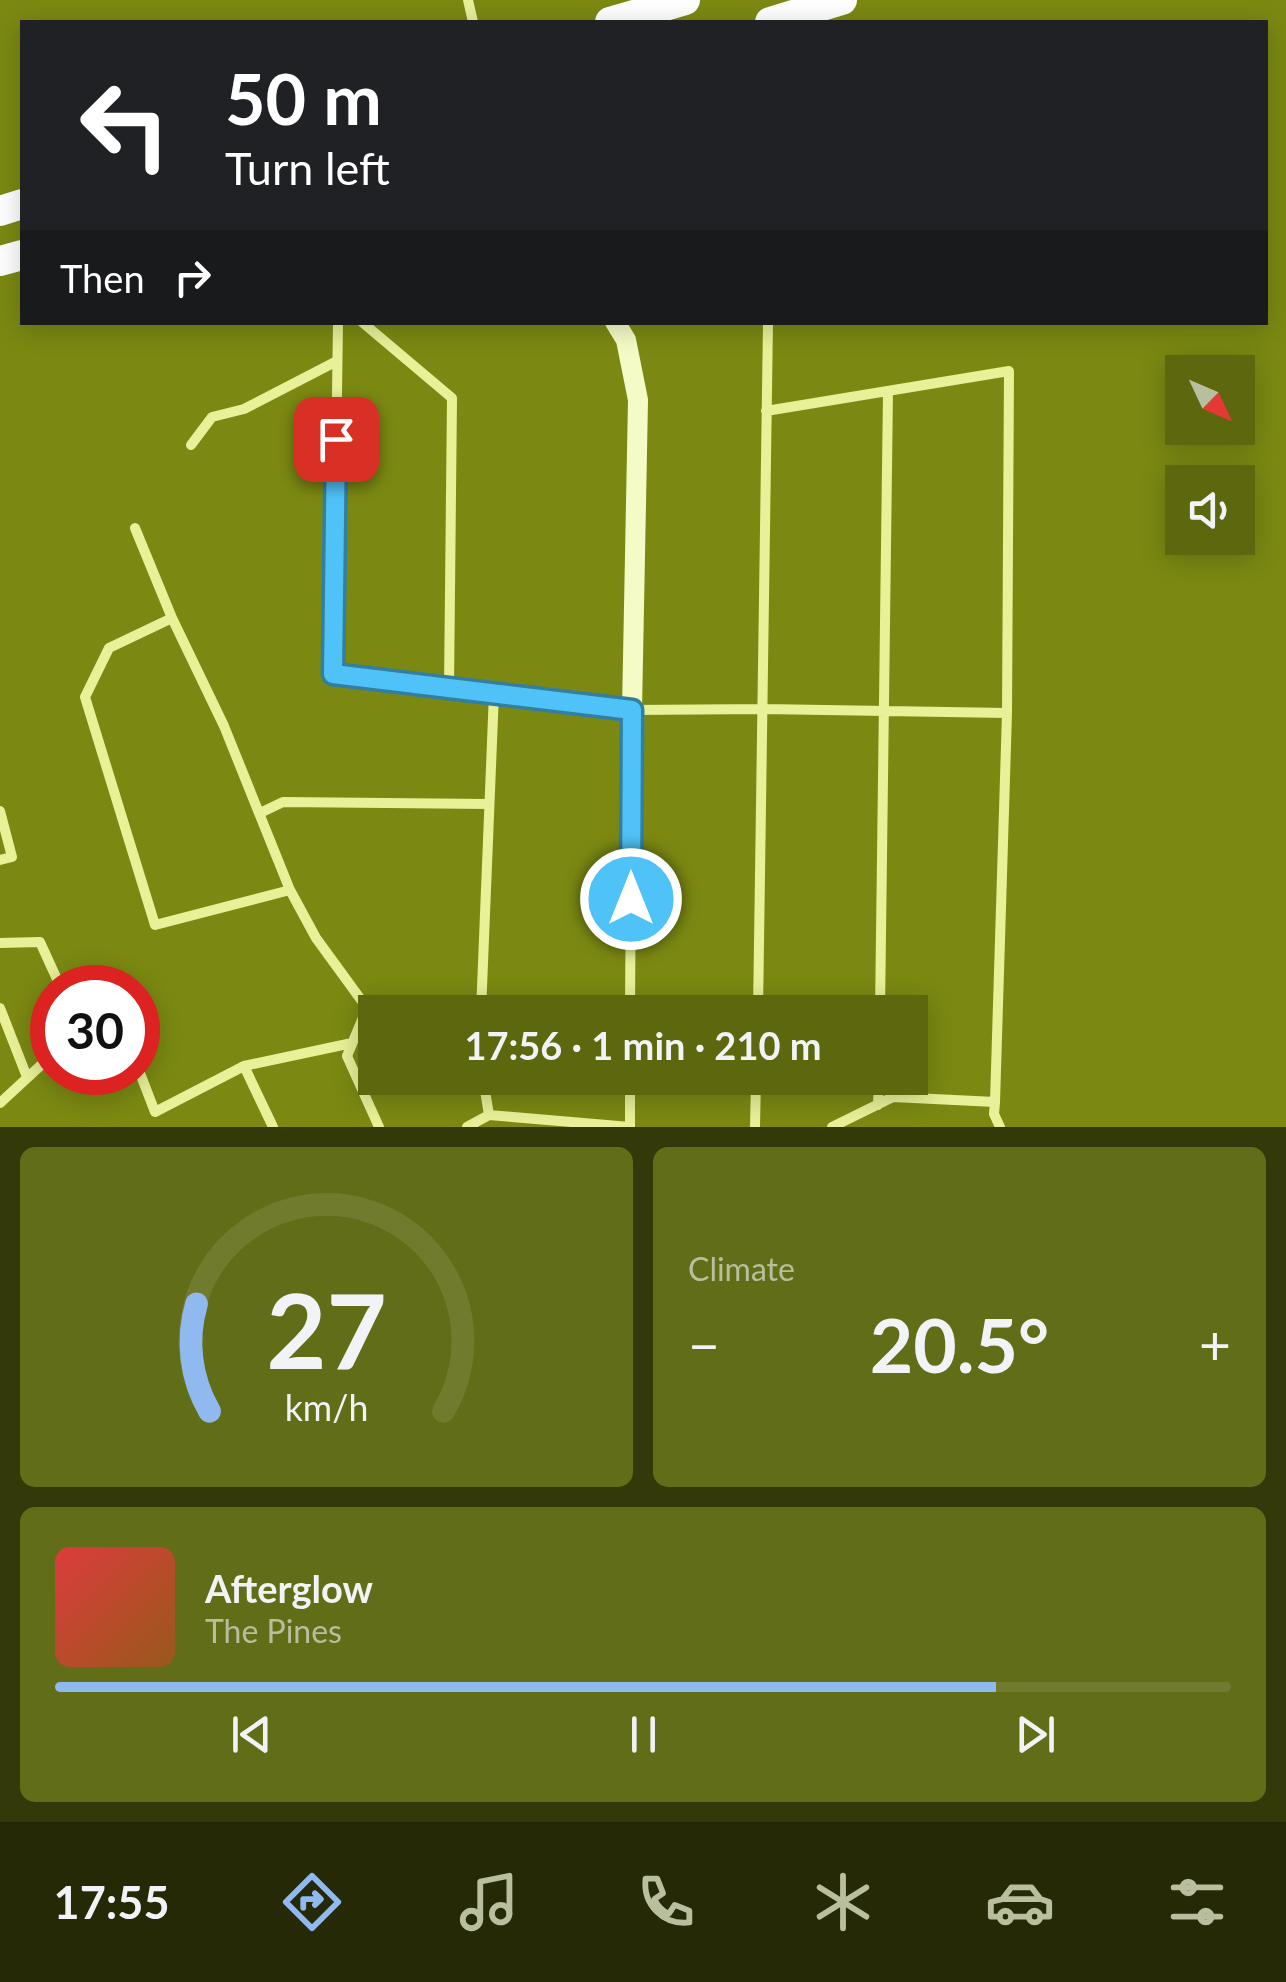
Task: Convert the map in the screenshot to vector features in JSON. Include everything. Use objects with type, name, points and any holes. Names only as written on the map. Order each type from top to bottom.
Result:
[{"type":"highway","points":[[617,20],[685,0]]},
{"type":"highway","points":[[777,20],[842,0]]},
{"type":"street","points":[[338,325],[333,674],[632,710],[764,708],[1007,714]]},
{"type":"street","points":[[366,325],[452,398],[449,687]]},
{"type":"street","points":[[617,325],[626,340],[638,400],[630,995]]},
{"type":"street","points":[[758,995],[768,325]]},
{"type":"street","points":[[190,444],[212,417],[244,409],[337,361]]},
{"type":"street","points":[[766,410],[1009,372],[1007,714],[994,1114],[1000,1127]]},
{"type":"street","points":[[880,995],[888,391]]},
{"type":"street","points":[[135,528],[172,618],[224,726],[290,890],[316,938],[367,1008],[347,1056],[380,1127]]},
{"type":"street","points":[[172,618],[109,648],[86,698],[155,925],[290,890]]},
{"type":"street","points":[[482,995],[494,693]]},
{"type":"street","points":[[260,814],[283,802],[490,804]]},
{"type":"street","points":[[0,811],[12,857],[0,860]]},
{"type":"street","points":[[0,943],[40,942],[51,965]]},
{"type":"street","points":[[0,1008],[27,1077]]},
{"type":"street","points":[[148,1095],[155,1112],[244,1066],[352,1042]]},
{"type":"street","points":[[244,1066],[273,1127]]},
{"type":"street","points":[[0,1103],[30,1074]]},
{"type":"street","points":[[485,1095],[488,1115]]},
{"type":"street","points":[[467,1127],[488,1115],[630,1127],[630,1095]]},
{"type":"street","points":[[755,1127],[756,1095]]},
{"type":"street","points":[[878,1095],[878,1105]]},
{"type":"street","points":[[832,1127],[893,1098],[995,1102]]},
{"type":"route","points":[[336,439],[333,674],[632,710],[631,899]]}]
